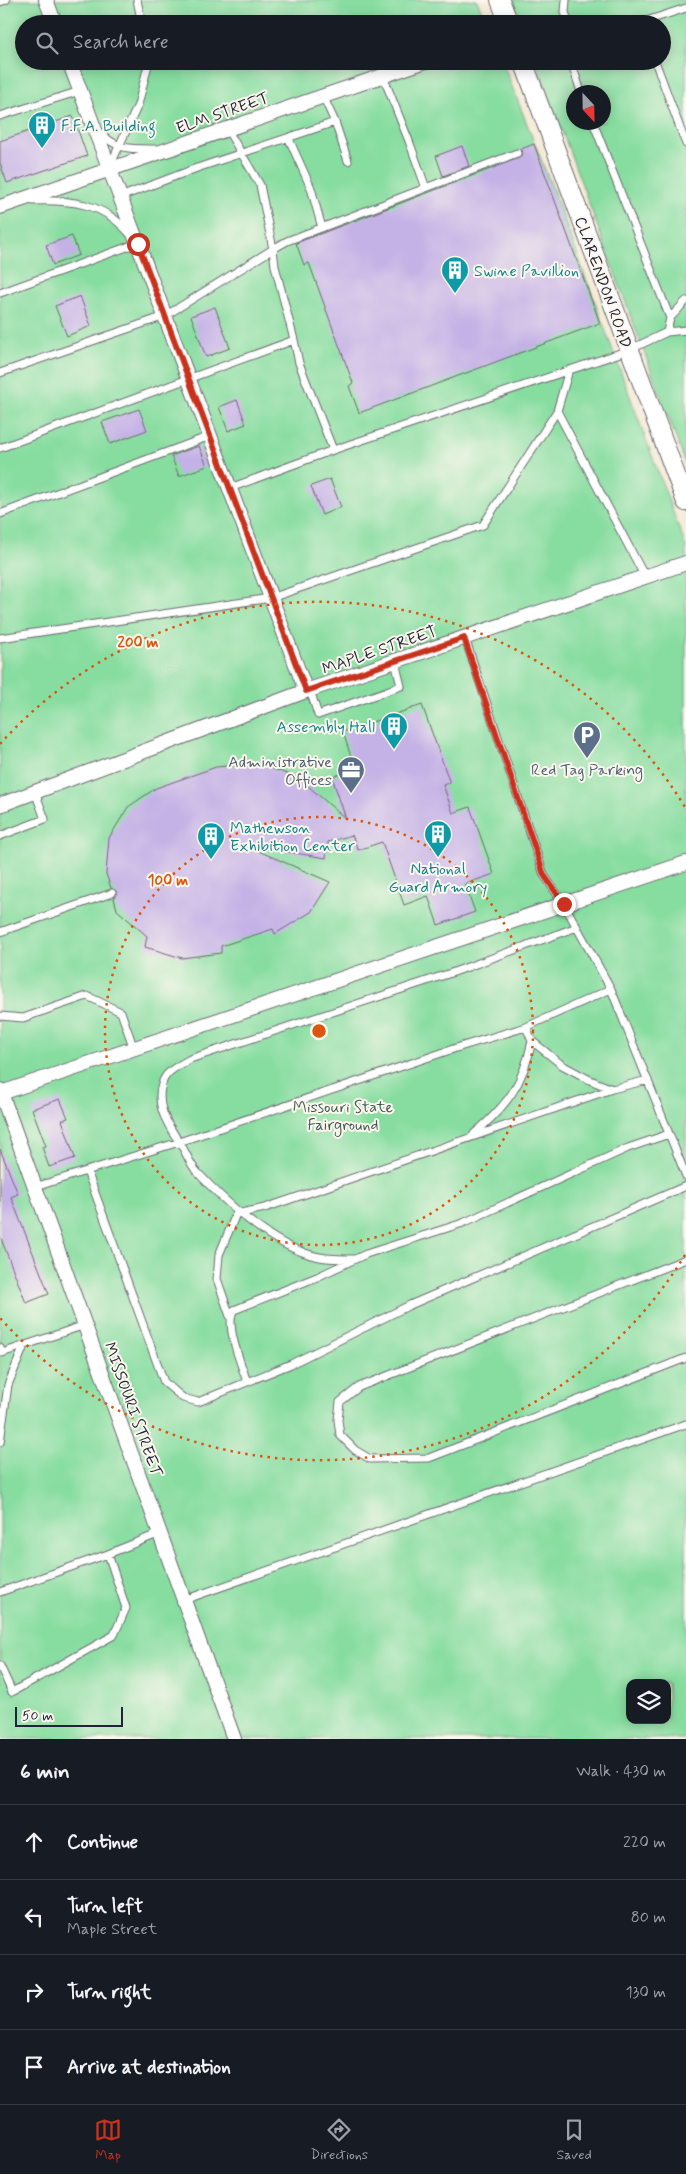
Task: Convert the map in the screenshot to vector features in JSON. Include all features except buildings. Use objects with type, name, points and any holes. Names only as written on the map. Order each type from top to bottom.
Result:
[{"type":"street","points":[[46,0],[52,15]]},
{"type":"street","points":[[500,0],[506,15]]},
{"type":"street","points":[[72,70],[271,598],[308,691]]},
{"type":"street","name":"ELM STREET","points":[[0,207],[109,168],[400,70]]},
{"type":"street","name":"CLARENDON ROAD","points":[[526,70],[686,502]]},
{"type":"street","name":"MAPLE STREET","points":[[0,805],[308,691],[686,563]]},
{"type":"street","points":[[0,1092],[134,1049],[686,863]]},
{"type":"street","name":"MISSOURI STREET","points":[[0,1092],[234,1739]]},
{"type":"lane","points":[[0,2],[6,0]]},
{"type":"lane","points":[[136,0],[140,15]]},
{"type":"lane","points":[[565,15],[566,0]]},
{"type":"lane","points":[[665,15],[686,8]]},
{"type":"lane","points":[[109,168],[138,105],[146,70]]},
{"type":"lane","points":[[574,70],[579,85]]},
{"type":"lane","points":[[658,70],[686,144]]},
{"type":"lane","points":[[383,76],[410,141],[426,188]]},
{"type":"lane","points":[[0,116],[80,91]]},
{"type":"lane","points":[[323,96],[335,122],[348,161]]},
{"type":"lane","points":[[120,197],[197,168],[289,139],[335,122]]},
{"type":"lane","points":[[93,124],[109,142],[119,147],[129,149],[165,149]]},
{"type":"lane","points":[[227,129],[260,185],[273,249],[274,266],[299,363],[333,450]]},
{"type":"lane","points":[[596,130],[670,318]]},
{"type":"lane","points":[[289,139],[311,188],[322,228]]},
{"type":"lane","points":[[0,373],[165,316],[287,241],[517,153]]},
{"type":"lane","points":[[0,293],[138,244],[119,221],[98,210],[70,200],[18,201]]},
{"type":"lane","points":[[667,332],[670,318],[686,301]]},
{"type":"lane","points":[[230,488],[333,450],[629,350],[667,332],[686,330]]},
{"type":"lane","points":[[0,448],[294,340]]},
{"type":"lane","points":[[0,638],[271,598],[483,525],[557,411],[569,370]]},
{"type":"lane","points":[[557,411],[645,577]]},
{"type":"lane","points":[[0,514],[210,436]]},
{"type":"lane","points":[[464,638],[544,875],[564,904],[611,989],[686,1176]]},
{"type":"lane","points":[[308,691],[318,715],[401,686],[395,662]]},
{"type":"lane","points":[[0,836],[45,819],[35,792]]},
{"type":"lane","points":[[0,932],[112,893]]},
{"type":"lane","points":[[354,1259],[329,1259],[304,1253],[275,1238],[240,1213],[196,1172],[166,1122],[160,1100],[162,1082],[169,1072],[190,1059],[454,972],[577,927]]},
{"type":"lane","points":[[35,1187],[179,1142],[447,1051],[526,1027],[611,989]]},
{"type":"lane","points":[[0,1016],[23,1018],[87,996],[121,1012],[134,1049]]},
{"type":"lane","points":[[526,1027],[532,1041],[562,1065],[612,1089]]},
{"type":"lane","points":[[470,1137],[496,1114],[518,1084],[527,1066],[532,1041]]},
{"type":"lane","points":[[247,1382],[232,1331],[230,1316],[217,1279],[219,1255],[236,1214],[265,1208],[612,1089],[648,1080]]},
{"type":"lane","points":[[230,1316],[234,1310],[317,1277],[354,1259],[464,1223],[628,1148],[669,1134]]},
{"type":"lane","points":[[87,1171],[164,1382],[182,1398],[198,1402],[290,1364],[410,1305],[686,1186]]},
{"type":"lane","points":[[686,1259],[359,1387],[340,1402],[338,1420],[340,1435],[355,1450],[370,1458],[429,1458],[686,1358]]},
{"type":"lane","points":[[0,1348],[2,1353],[85,1325]]},
{"type":"lane","points":[[0,1442],[8,1385],[24,1346]]},
{"type":"lane","points":[[184,1600],[686,1424]]},
{"type":"lane","points":[[0,1592],[108,1554],[160,1533]]},
{"type":"lane","points":[[0,1666],[12,1692],[114,1634],[126,1608],[108,1554]]},
{"type":"green space","name":"Missouri State Fairground","points":[[0,0],[477,0],[483,15],[15,15],[15,70],[506,70],[554,192],[686,547],[686,1739],[0,1739]]},
{"type":"green space","points":[[513,0],[686,0],[686,465],[539,70],[671,70],[671,15],[519,15]]},
{"type":"place","name":"F.F.A. Building","points":[[42,149]]},
{"type":"place","name":"Swine Pavillion","points":[[455,294]]},
{"type":"place","name":"Assembly Hall","points":[[394,750]]},
{"type":"place","name":"Red Tag Parking","points":[[587,759]]},
{"type":"place","name":"Administrative Offices","points":[[351,794]]},
{"type":"place","name":"National Guard Armory","points":[[438,858]]},
{"type":"place","name":"Mathewson Exhibition Center","points":[[211,860]]},
{"type":"route","points":[[138,244],[306,691],[464,638],[544,875],[564,904]]}]
